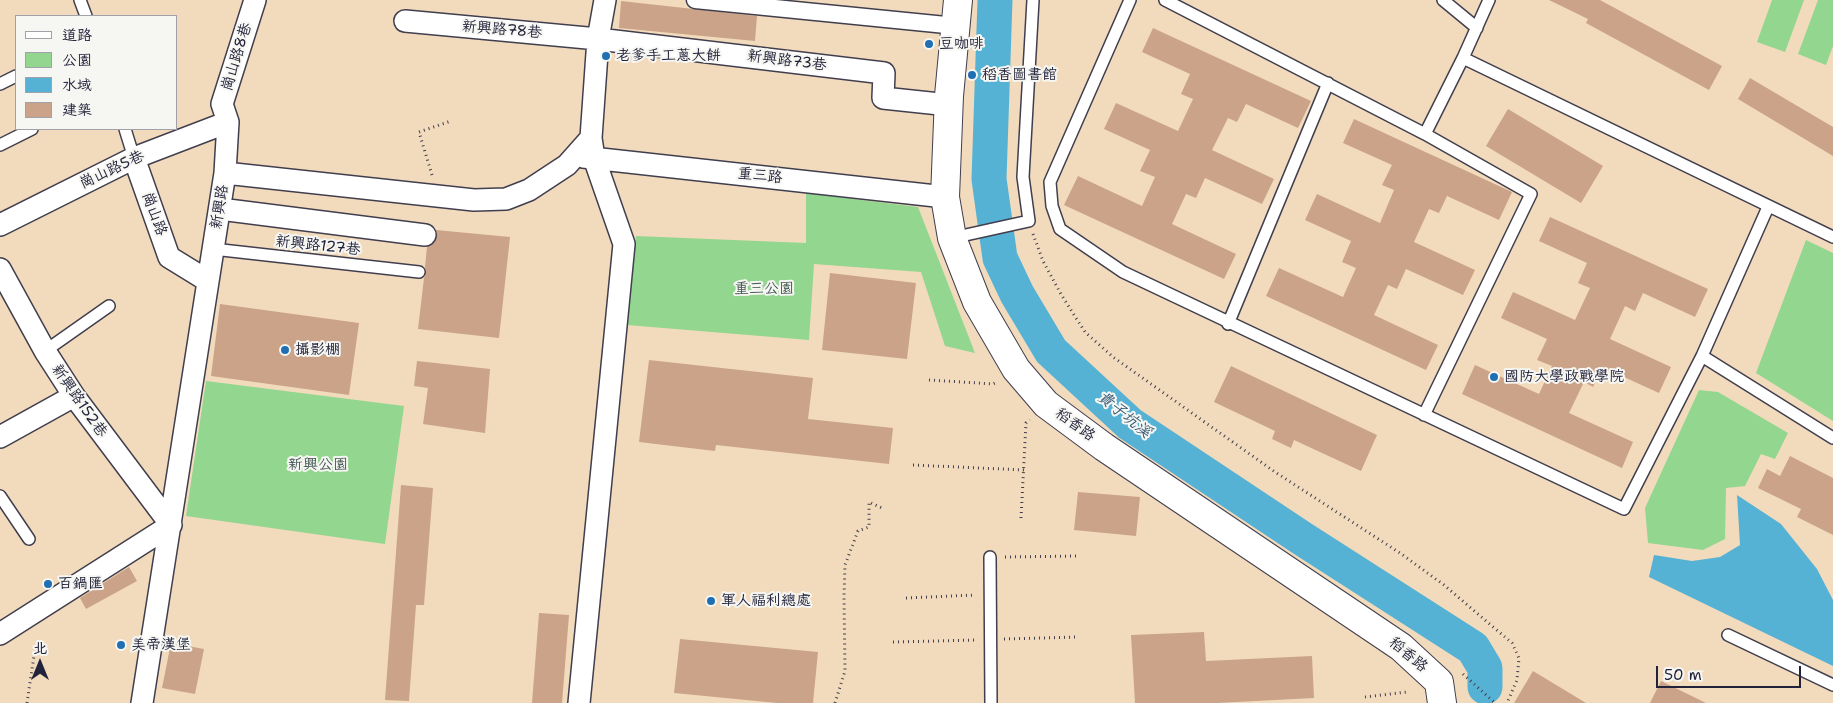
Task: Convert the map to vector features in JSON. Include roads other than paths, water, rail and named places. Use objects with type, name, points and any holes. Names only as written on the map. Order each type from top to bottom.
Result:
[{"type":"street","name":"崗山路8巷","points":[[226,173],[228,122],[222,104],[255,0]]},
{"type":"street","points":[[579,703],[624,244],[587,150],[598,39],[605,0]]},
{"type":"street","points":[[695,0],[957,13]]},
{"type":"street","name":"稻香路","points":[[957,13],[949,105],[945,196],[952,238],[977,302],[1016,369],[1046,404],[1104,447],[1401,647],[1438,682],[1442,703]]},
{"type":"street","name":"新興路78巷","points":[[406,21],[598,39]]},
{"type":"street","name":"新興路73巷","points":[[598,39],[884,73],[883,98],[949,105]]},
{"type":"street","name":"崗山路5巷","points":[[0,225],[134,158],[228,122]]},
{"type":"street","name":"重三路","points":[[587,150],[945,196]]},
{"type":"street","name":"新興路","points":[[142,703],[226,173],[439,198],[506,199],[550,178],[587,150]]},
{"type":"street","name":"崗山路","points":[[134,158],[169,257],[208,281]]},
{"type":"street","points":[[220,209],[425,235]]},
{"type":"street","name":"新興路152巷","points":[[0,269],[45,351],[74,396],[171,525]]},
{"type":"street","points":[[0,437],[74,396]]},
{"type":"street","points":[[0,634],[171,525]]},
{"type":"lane","points":[[80,0],[86,15]]},
{"type":"lane","points":[[952,238],[1024,222],[1023,177],[1033,0]]},
{"type":"lane","points":[[1130,0],[1050,182],[1052,206],[1060,229],[1123,272],[1228,324],[1624,509],[1702,356],[1768,207]]},
{"type":"lane","points":[[1165,0],[1184,4],[1531,194],[1424,415]]},
{"type":"lane","points":[[1443,0],[1476,28]]},
{"type":"lane","points":[[1424,134],[1463,58],[1489,0]]},
{"type":"lane","points":[[1463,58],[1833,237]]},
{"type":"lane","points":[[0,84],[15,76]]},
{"type":"lane","points":[[1228,324],[1328,83]]},
{"type":"lane","points":[[0,145],[30,130]]},
{"type":"lane","name":"崗山路","points":[[125,130],[134,158]]},
{"type":"lane","name":"新興路127巷","points":[[213,249],[419,272]]},
{"type":"lane","points":[[45,351],[109,306]]},
{"type":"lane","points":[[1702,356],[1833,438]]},
{"type":"lane","points":[[0,496],[29,539]]},
{"type":"lane","points":[[990,557],[991,703]]},
{"type":"lane","points":[[1728,635],[1833,685]]},
{"type":"water","points":[[1737,495],[1781,524],[1817,569],[1833,600],[1833,666],[1649,577],[1654,555],[1692,561],[1720,557],[1740,545]]},
{"type":"waterway","name":"貴子坑溪","points":[[995,0],[989,179],[1000,258],[1017,294],[1051,351],[1130,424],[1303,539],[1473,648],[1485,668],[1485,687]]},
{"type":"waterway","points":[[981,178],[982,175],[989,175]]},
{"type":"place","name":"豆咖啡","points":[[929,44]]},
{"type":"place","name":"老爹手工蔥大餅","points":[[606,56]]},
{"type":"place","name":"稻香圖書館","points":[[972,75]]},
{"type":"place","name":"攝影棚","points":[[285,350]]},
{"type":"place","name":"國防大學政戰學院","points":[[1494,377]]},
{"type":"place","name":"百鍋匯","points":[[48,584]]},
{"type":"place","name":"軍人福利總處","points":[[711,601]]},
{"type":"place","name":"美帝漢堡","points":[[121,645]]},
{"type":"park label","name":"重三公園","points":[[764,289]]},
{"type":"park label","name":"新興公園","points":[[318,465]]}]
